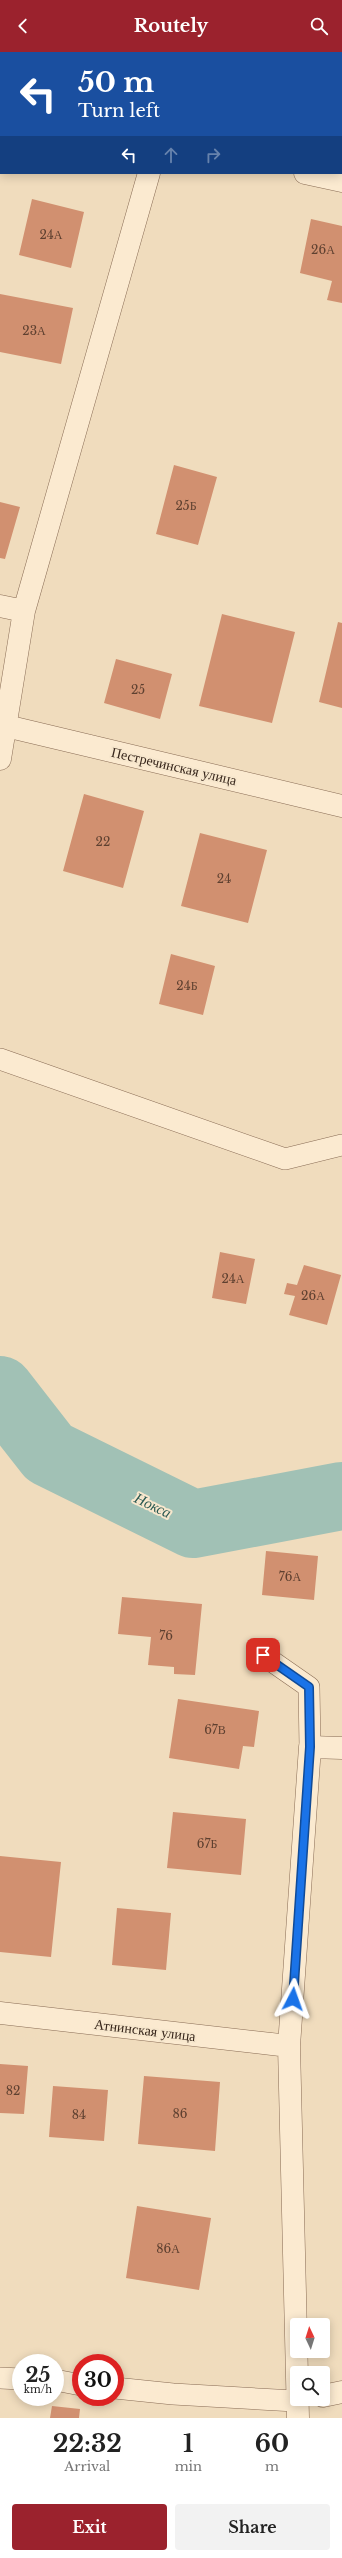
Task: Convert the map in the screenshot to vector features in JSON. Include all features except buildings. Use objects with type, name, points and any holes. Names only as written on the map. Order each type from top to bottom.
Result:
[{"type":"street","points":[[0,759],[24,611],[149,174]]},
{"type":"street","points":[[310,174],[342,181]]},
{"type":"street","points":[[0,606],[24,611]]},
{"type":"street","name":"Пестречинская улица","points":[[6,726],[342,806]]},
{"type":"street","points":[[298,2366],[289,2046],[310,1747],[342,1748]]},
{"type":"street","name":"Атнинская улица","points":[[0,2013],[289,2046]]},
{"type":"street","points":[[330,2395],[342,2392]]},
{"type":"lane","points":[[0,1059],[285,1159],[342,1145]]},
{"type":"lane","points":[[263,1655],[309,1687],[310,1747]]},
{"type":"lane","points":[[0,2378],[12,2379]]},
{"type":"lane","points":[[124,2389],[290,2405]]},
{"type":"waterway","name":"Нокса","points":[[0,1390],[49,1453],[193,1524],[342,1496]]},
{"type":"route","points":[[263,1655],[309,1687],[310,1747],[293,1999]]}]
